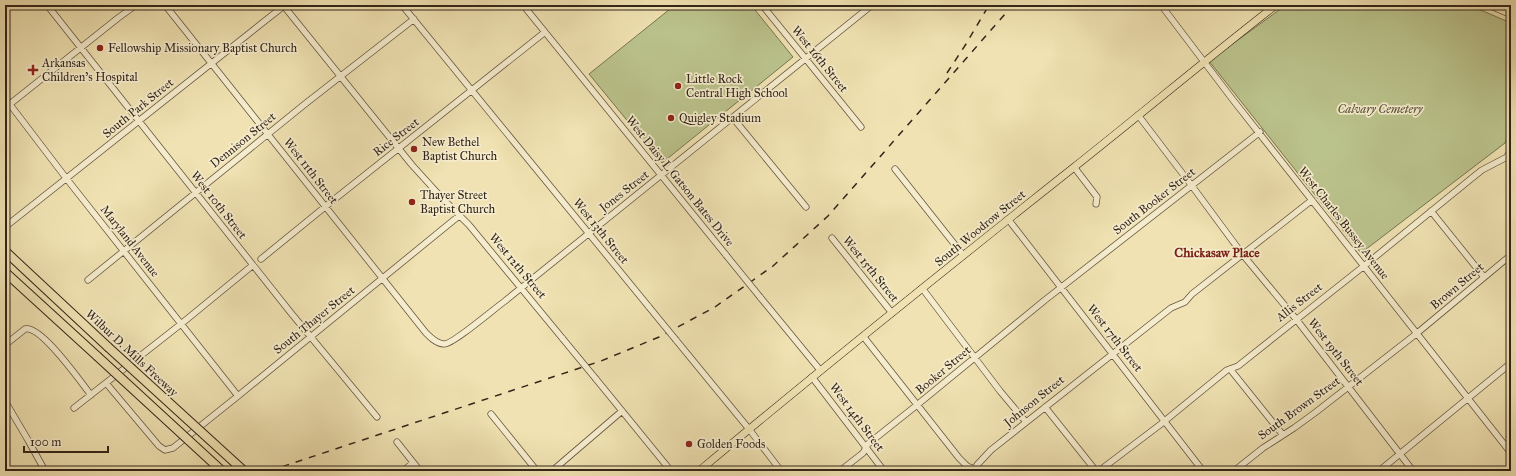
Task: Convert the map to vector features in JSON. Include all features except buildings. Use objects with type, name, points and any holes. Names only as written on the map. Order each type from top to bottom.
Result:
[{"type":"highway","name":"Wilbur D. Mills Freeway","points":[[5,251],[244,471]]},
{"type":"highway","points":[[5,272],[222,471]]},
{"type":"main road","name":"South Woodrow Street","points":[[699,471],[820,370],[1008,218],[1276,5]]},
{"type":"main road","points":[[1490,5],[1511,14]]},
{"type":"street","name":"West 10th Street","points":[[47,5],[253,265],[376,417]]},
{"type":"street","points":[[10,104],[136,5]]},
{"type":"street","name":"West 11th Street","points":[[165,5],[426,333],[435,341],[443,344]]},
{"type":"street","name":"South Park Street","points":[[5,227],[284,5]]},
{"type":"street","name":"West 12th Street","points":[[284,5],[398,149],[432,187],[460,215],[671,471]]},
{"type":"street","name":"West 13th Street","points":[[402,5],[749,429],[781,471]]},
{"type":"street","name":"West Daisy L Gatson Bates Drive","points":[[523,5],[820,370]]},
{"type":"street","name":"West 16th Street","points":[[762,5],[861,127]]},
{"type":"street","name":"Jones Street","points":[[443,344],[448,344],[458,338],[872,5]]},
{"type":"street","name":"West Charles Bussey Avenue","points":[[1161,5],[1416,334],[1511,453]]},
{"type":"street","name":"Dennison Street","points":[[88,280],[268,134],[414,19]]},
{"type":"street","name":"Rice Street","points":[[261,259],[545,32]]},
{"type":"street","name":"Maryland Avenue","points":[[5,98],[66,178],[238,396]]},
{"type":"street","name":"West 19th Street","points":[[1138,116],[1243,255],[1296,319],[1413,471]]},
{"type":"street","points":[[733,118],[806,207]]},
{"type":"street","name":"South Booker Street","points":[[1062,288],[1260,132]]},
{"type":"street","name":"Allis Street","points":[[1099,471],[1222,374],[1238,366],[1482,170],[1508,155],[1511,149]]},
{"type":"street","points":[[1074,167],[1097,197],[1096,204]]},
{"type":"street","points":[[895,169],[963,255]]},
{"type":"street","name":"Johnson Street","points":[[977,470],[977,464],[991,450],[1171,308],[1185,302],[1192,294],[1312,200]]},
{"type":"street","points":[[1431,211],[1484,277]]},
{"type":"street","name":"South Thayer Street","points":[[106,383],[158,446],[162,449],[168,450],[177,446],[460,215]]},
{"type":"street","name":"West 17th Street","points":[[1008,218],[1204,471]]},
{"type":"street","name":"West 15th Street","points":[[832,238],[892,312]]},
{"type":"street","name":"Brown Street","points":[[1416,334],[1511,255]]},
{"type":"street","points":[[74,408],[253,265]]},
{"type":"street","points":[[922,288],[1000,391],[1026,422]]},
{"type":"street","name":"Booker Street","points":[[840,471],[863,452],[868,444],[1062,288]]},
{"type":"street","points":[[5,345],[22,331],[29,328],[33,329],[47,341],[91,394]]},
{"type":"street","name":"South Brown Street","points":[[1234,471],[1263,448],[1316,412],[1416,334]]},
{"type":"street","points":[[863,336],[959,458],[967,466],[977,470]]},
{"type":"street","points":[[1379,471],[1511,363]]},
{"type":"street","points":[[1230,369],[1283,435]]},
{"type":"street","name":"West 14th Street","points":[[812,377],[884,471]]},
{"type":"street","points":[[5,402],[28,440],[44,471]]},
{"type":"street","points":[[1045,407],[1096,471]]},
{"type":"street","points":[[552,471],[622,411]]},
{"type":"street","points":[[491,414],[537,471]]},
{"type":"street","points":[[397,442],[420,471]]},
{"type":"street","points":[[403,471],[413,463]]},
{"type":"green space","name":"Quigley Stadium","points":[[675,5],[751,5],[793,57],[662,163],[589,74]]},
{"type":"green space","name":"Calvary Cemetery","points":[[1286,5],[1469,5],[1511,23],[1511,129],[1505,143],[1361,253],[1209,61]]},
{"type":"railway","points":[[947,73],[989,5]]},
{"type":"railway","points":[[269,471],[601,361],[659,337],[715,307],[773,266],[828,216],[1013,5]]},
{"type":"place","name":"Fellowship Missionary Baptist Church","points":[[100,48]]},
{"type":"place","name":"Arkansas Children's Hospital","points":[[33,70]]},
{"type":"place","name":"Little Rock Central High School","points":[[678,86]]},
{"type":"place","name":"Quigley Stadium","points":[[671,118]]},
{"type":"place","name":"New Bethel Baptist Church","points":[[414,149]]},
{"type":"place","name":"Thayer Street Baptist Church","points":[[412,202]]},
{"type":"place","name":"Golden Foods","points":[[689,444]]},
{"type":"district","name":"Chickasaw Place","points":[[1217,253]]}]
